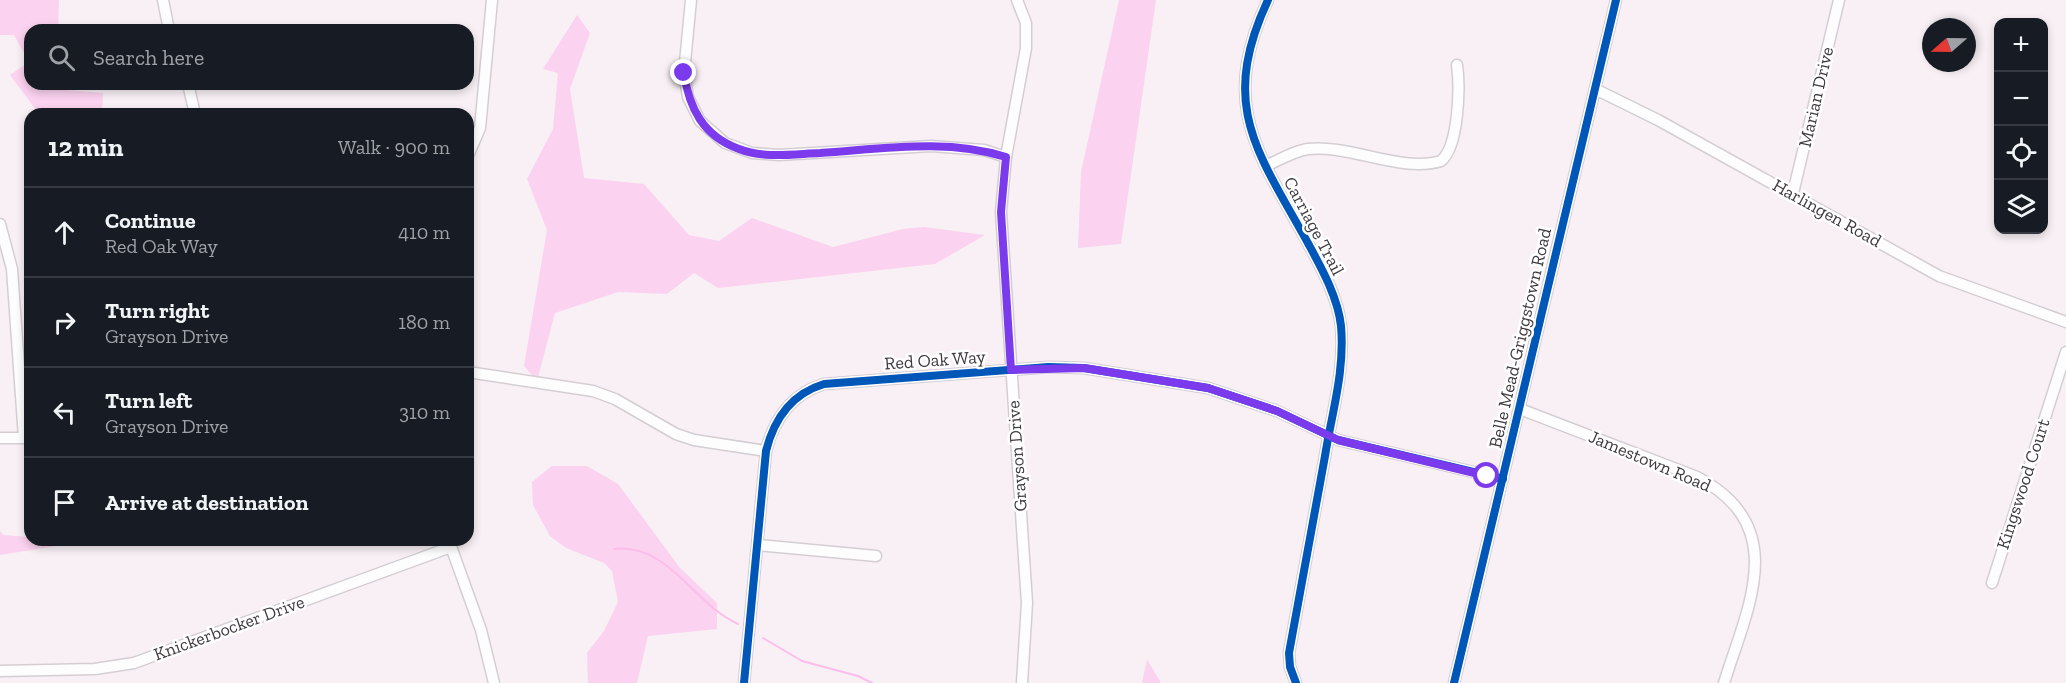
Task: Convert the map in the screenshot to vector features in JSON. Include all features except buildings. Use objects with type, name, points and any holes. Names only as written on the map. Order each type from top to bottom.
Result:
[{"type":"street","points":[[163,0],[168,24]]},
{"type":"street","points":[[474,141],[480,128],[492,0]]},
{"type":"street","points":[[691,0],[684,73],[688,97],[700,121],[725,143],[752,153],[779,155],[932,146],[984,150],[1006,157]]},
{"type":"street","name":"Grayson Drive","points":[[1017,0],[1026,23],[1026,48],[1006,157],[1001,212],[1027,603],[1022,683]]},
{"type":"street","name":"Carriage Trail","points":[[1268,0],[1256,26],[1245,68],[1247,119],[1266,166],[1319,263],[1340,322],[1342,357],[1335,408],[1289,653],[1290,667],[1296,683]]},
{"type":"street","name":"Belle Mead-Griggstown Road","points":[[1454,683],[1616,0]]},
{"type":"street","name":"Marian Drive","points":[[1793,194],[1839,0]]},
{"type":"street","points":[[1266,166],[1294,153],[1318,149],[1413,163],[1433,164],[1441,161],[1447,154],[1458,106],[1457,65]]},
{"type":"street","name":"Harlingen Road","points":[[1595,89],[1658,120],[1939,276],[2066,322]]},
{"type":"street","points":[[189,90],[194,108]]},
{"type":"street","points":[[0,224],[12,269],[24,404]]},
{"type":"street","name":"Kingswood Court","points":[[1992,583],[2066,352]]},
{"type":"street","name":"Red Oak Way","points":[[744,683],[766,451],[781,411],[796,398],[816,386],[878,379],[1011,370],[1084,368],[1208,388],[1277,411],[1328,437],[1503,479]]},
{"type":"street","points":[[474,373],[593,391],[615,399],[676,434],[694,440],[766,451]]},
{"type":"street","name":"Jamestown Road","points":[[1520,408],[1697,477],[1721,491],[1740,512],[1755,547],[1756,575],[1724,683]]},
{"type":"street","points":[[0,438],[24,438]]},
{"type":"street","points":[[758,545],[876,556]]},
{"type":"street","name":"Knickerbocker Drive","points":[[0,671],[95,669],[134,663],[442,546]]},
{"type":"street","points":[[451,546],[481,630],[494,683]]},
{"type":"street","points":[[53,671],[53,683]]},
{"type":"shaded area","points":[[0,0],[59,0],[58,24],[24,24],[24,53],[14,35],[0,35]]},
{"type":"shaded area","points":[[1119,0],[1156,0],[1121,244],[1078,248],[1081,172]]},
{"type":"shaded area","points":[[577,15],[590,33],[570,89],[584,178],[644,184],[689,235],[719,241],[752,218],[833,247],[903,229],[924,227],[985,235],[935,264],[718,288],[694,273],[667,294],[618,292],[555,313],[537,381],[524,366],[547,230],[527,179],[553,129],[558,73],[543,69]]},
{"type":"shaded area","points":[[24,65],[24,90],[103,93],[102,108],[35,108],[10,75]]},
{"type":"shaded area","points":[[552,466],[587,466],[618,484],[680,568],[717,603],[717,629],[648,636],[637,683],[588,683],[587,653],[604,631],[618,602],[612,571],[604,563],[566,548],[550,536],[533,505],[532,482]]},
{"type":"shaded area","points":[[0,531],[3,535],[24,537],[24,546],[57,546],[0,555]]},
{"type":"shaded area","points":[[1147,659],[1161,683],[1142,683]]},
{"type":"waterway","points":[[614,549],[633,550],[650,555],[666,565],[722,615],[738,624]]},
{"type":"waterway","points":[[763,638],[802,661],[858,676],[872,683]]},
{"type":"cycle path","points":[[1268,0],[1253,37],[1246,70],[1246,100],[1251,128],[1260,155],[1329,284],[1337,305],[1342,343],[1337,391],[1289,653],[1290,667],[1296,683]]},
{"type":"cycle path","points":[[1454,683],[1616,0]]},
{"type":"cycle path","points":[[744,683],[769,439],[779,418],[793,401],[812,388],[824,384],[1048,367],[1084,368],[1208,388],[1277,411],[1338,440],[1503,479]]},
{"type":"route","points":[[684,73],[691,106],[700,121],[711,133],[740,150],[779,155],[932,146],[984,150],[1006,157],[1001,212],[1011,370],[1048,367],[1084,368],[1208,388],[1277,411],[1328,437],[1487,476]]}]
